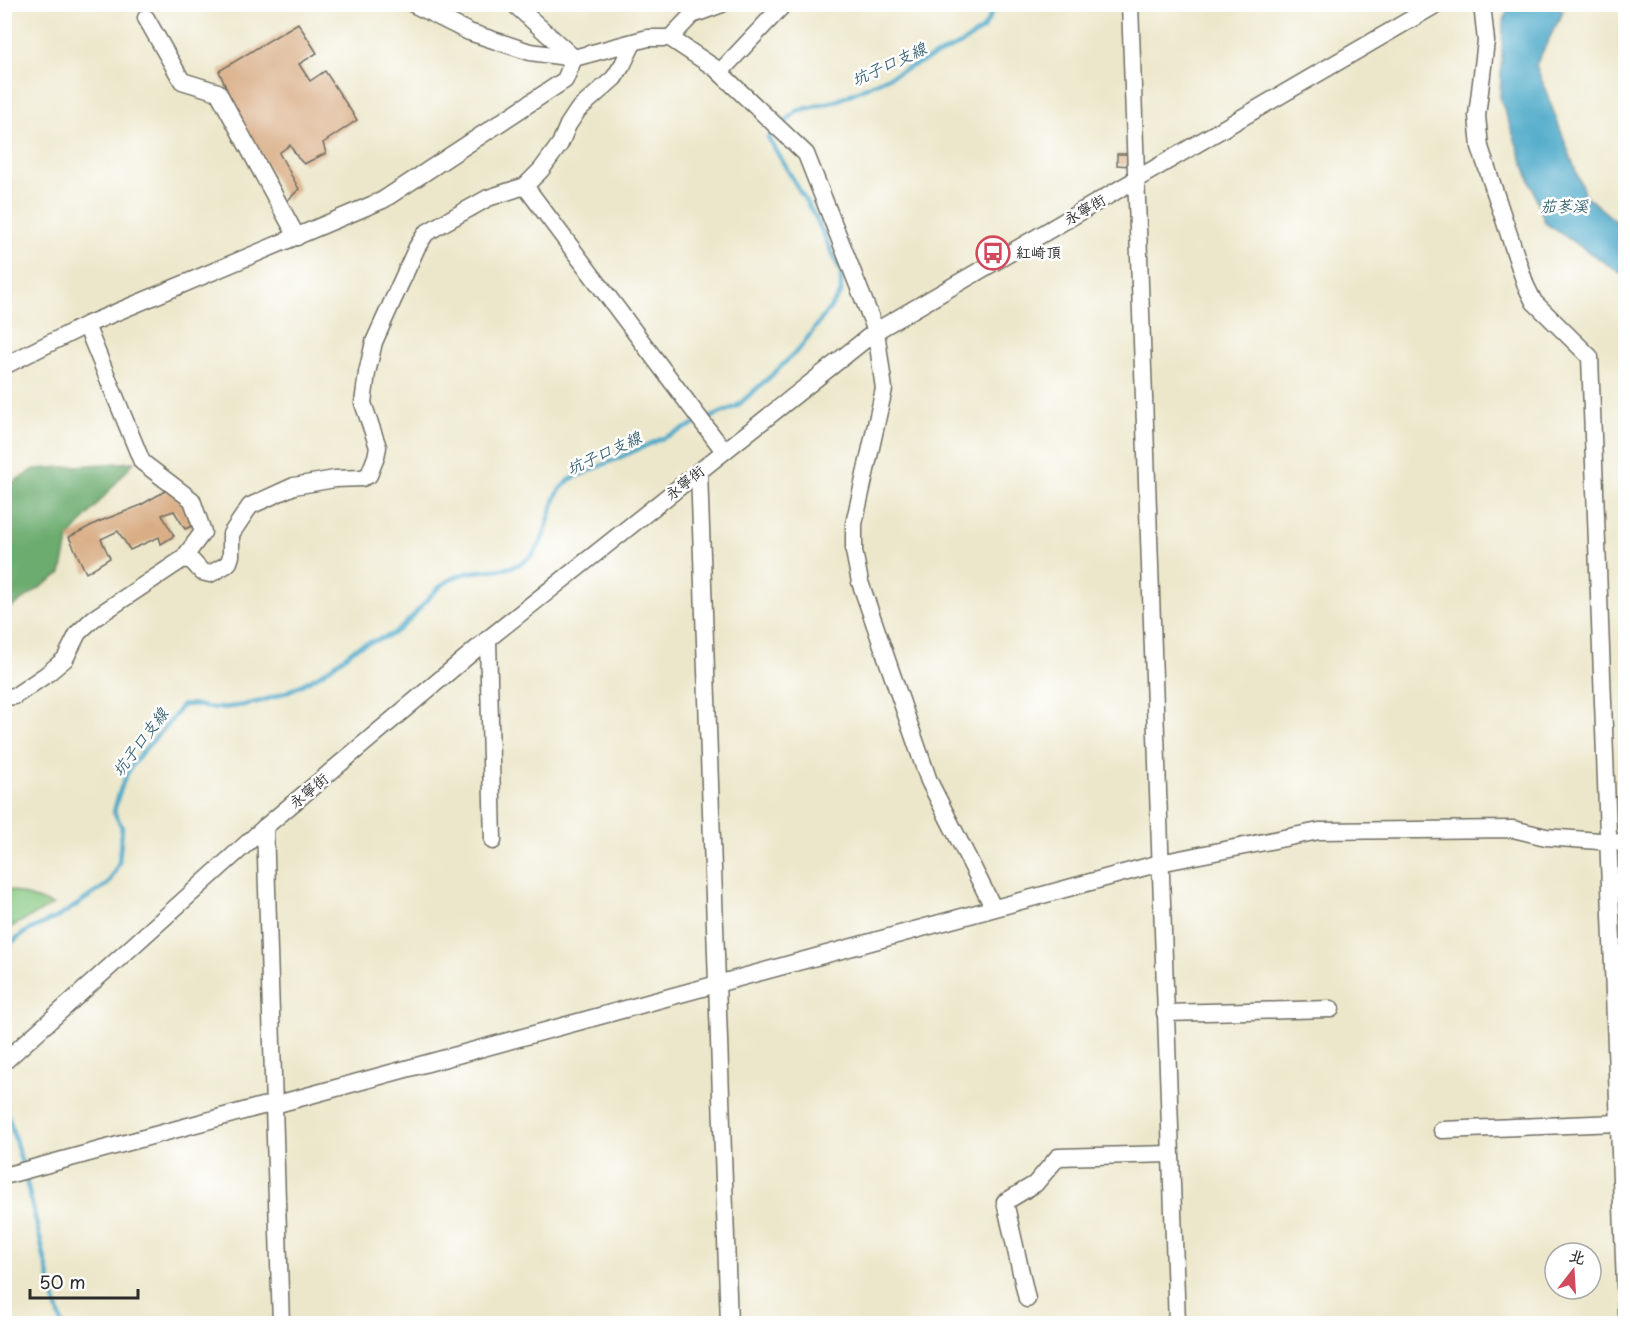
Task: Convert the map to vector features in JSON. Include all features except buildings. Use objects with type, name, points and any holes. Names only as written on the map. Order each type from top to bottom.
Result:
[{"type":"street","points":[[413,4],[469,32],[530,52],[574,58],[648,38],[670,38],[720,72],[806,154],[876,331],[884,389],[854,524],[854,551],[860,582],[929,781],[993,908]]},
{"type":"street","points":[[514,4],[574,58]]},
{"type":"street","points":[[670,38],[692,15],[722,4]]},
{"type":"street","points":[[720,72],[784,4]]},
{"type":"street","points":[[1130,4],[1177,1323]]},
{"type":"street","name":"永寧街","points":[[4,1062],[265,827],[488,639],[876,331],[1437,4]]},
{"type":"street","points":[[1482,4],[1486,41],[1477,116],[1479,147],[1526,286],[1534,302],[1590,357],[1618,1123],[1623,1159],[1626,1312]]},
{"type":"street","points":[[146,18],[182,81],[218,92],[297,237]]},
{"type":"street","points":[[183,559],[192,561],[202,572],[210,573],[226,565],[230,559],[231,534],[249,506],[294,486],[335,479],[362,478],[369,475],[378,447],[363,403],[374,342],[426,233],[489,198],[525,186],[554,153],[578,110],[614,78],[633,43]]},
{"type":"street","points":[[4,366],[86,325],[383,200],[566,80],[574,58]]},
{"type":"street","points":[[525,186],[724,451]]},
{"type":"street","points":[[4,697],[15,696],[47,674],[65,659],[78,633],[93,619],[183,559],[203,532],[192,500],[142,462],[86,325]]},
{"type":"street","points":[[699,471],[729,1323]]},
{"type":"street","points":[[488,639],[493,842]]},
{"type":"street","points":[[265,827],[281,1323]]},
{"type":"street","points":[[17,1173],[1160,863],[1319,831],[1513,829],[1546,837],[1626,843]]},
{"type":"street","points":[[1165,1013],[1331,1009]]},
{"type":"street","points":[[1442,1130],[1618,1123]]},
{"type":"street","points":[[1028,1299],[1005,1202],[1035,1184],[1059,1158],[1170,1154]]},
{"type":"green space","points":[[134,462],[69,537],[61,573],[5,612],[5,487],[35,469]]},
{"type":"green space","points":[[5,888],[53,905],[5,930]]},
{"type":"water","name":"茄苳溪","points":[[1509,5],[1558,5],[1563,11],[1536,65],[1585,195],[1625,229],[1625,276],[1545,223],[1500,98],[1503,24]]},
{"type":"waterway","name":"坑子口支線","points":[[781,126],[797,111],[836,101],[961,44],[983,29],[997,4]]},
{"type":"waterway","name":"坑子口支線","points":[[705,420],[737,406],[772,375],[800,348],[841,293],[841,272],[816,218],[768,137],[775,131]]},
{"type":"waterway","name":"坑子口支線","points":[[4,948],[27,931],[60,916],[108,884],[119,863],[122,827],[114,812],[119,793],[129,769],[181,706],[216,708],[254,703],[274,697],[310,680],[329,669],[356,648],[394,633],[410,620],[437,590],[453,578],[473,572],[504,569],[523,562],[531,556],[544,535],[557,494],[569,480],[697,423]]},
{"type":"waterway","name":"坑子口支線","points":[[4,1101],[23,1167]]},
{"type":"waterway","name":"坑子口支線","points":[[25,1175],[62,1324]]},
{"type":"place","name":"紅崎頂","points":[[993,253]]}]
